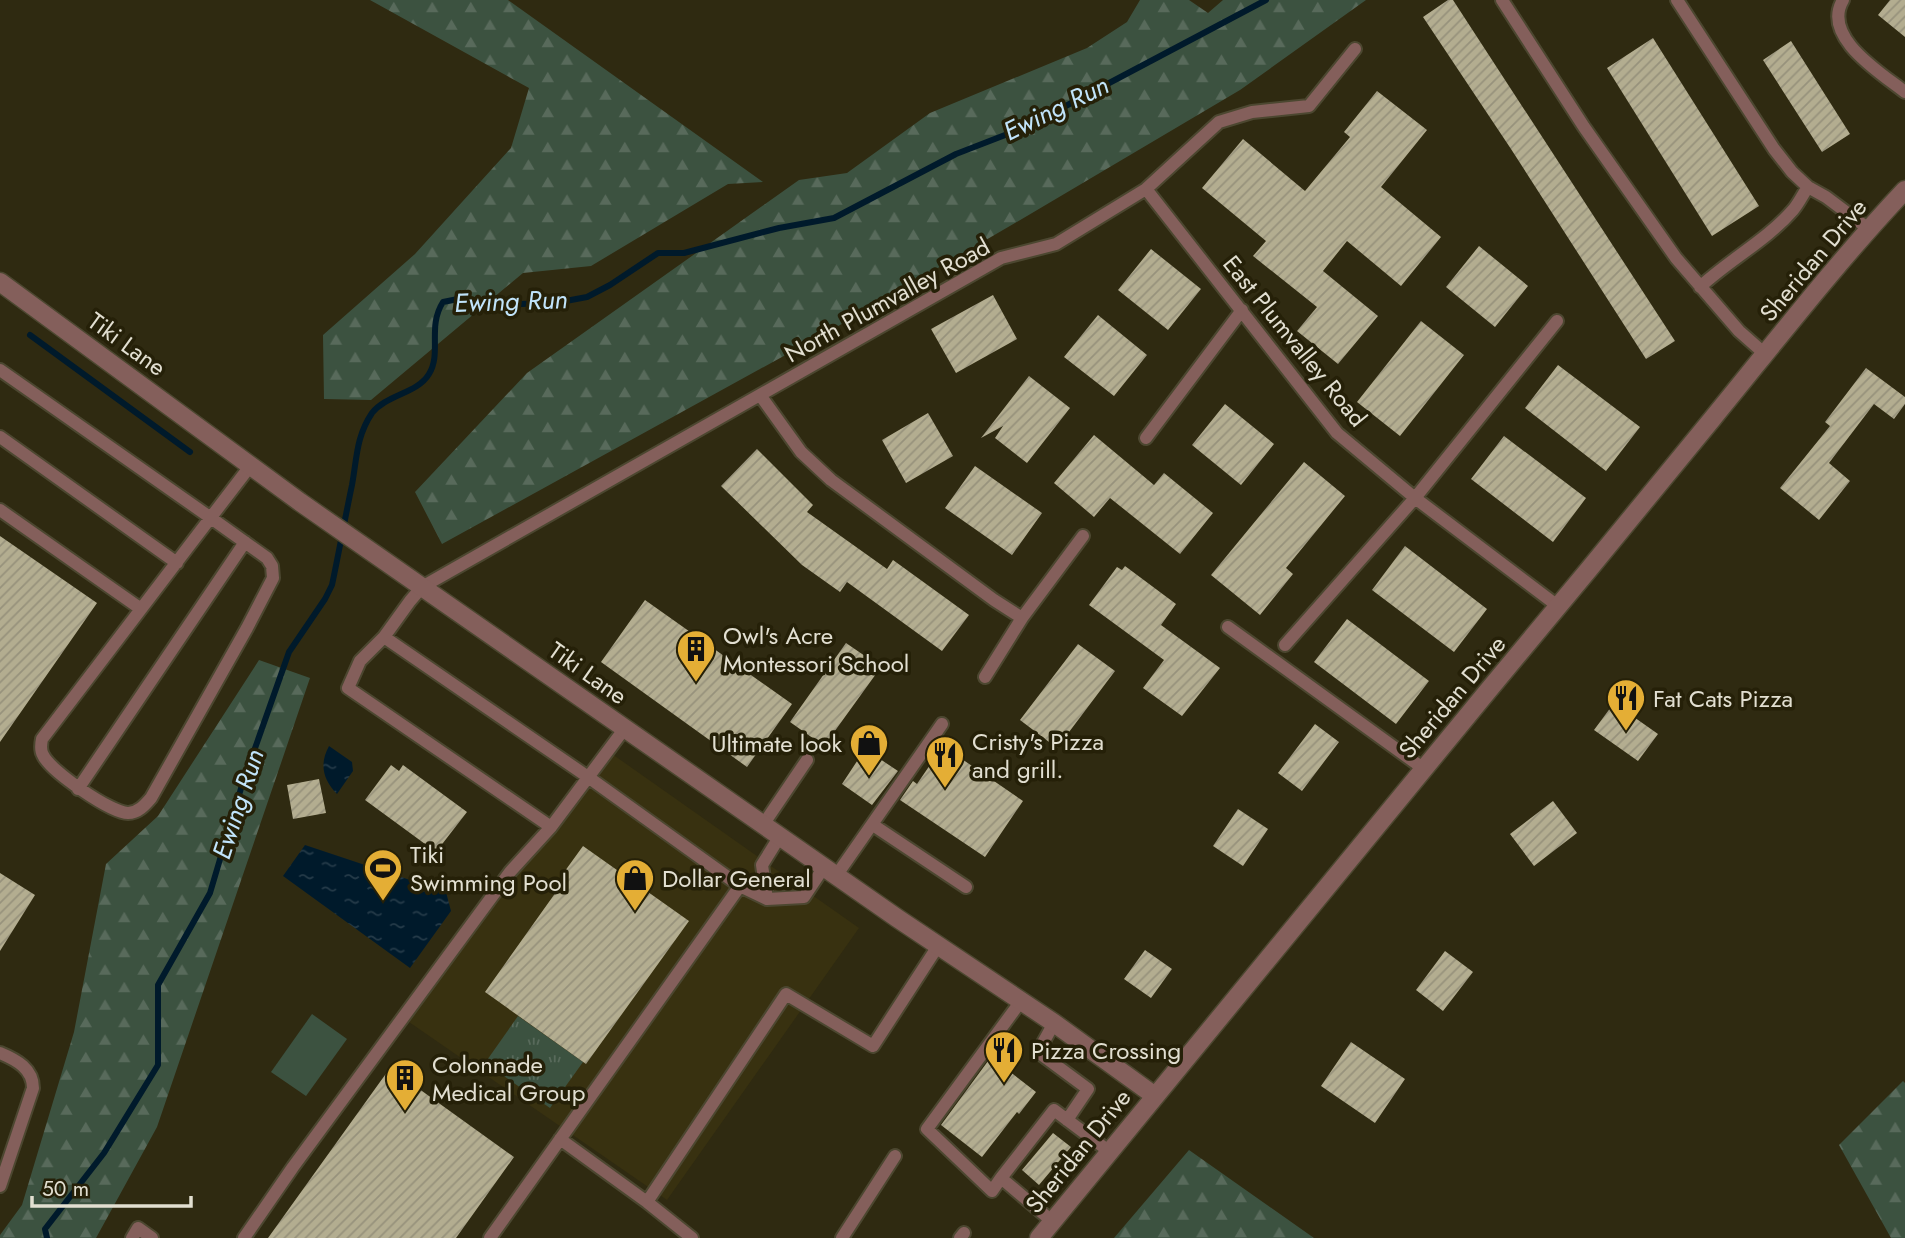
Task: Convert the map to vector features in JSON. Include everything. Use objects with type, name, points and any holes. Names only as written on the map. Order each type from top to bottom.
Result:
[{"type":"street","name":"Sheridan Drive","points":[[1039,1238],[1765,354],[1905,190]]},
{"type":"street","name":"Tiki Lane","points":[[0,282],[300,502],[830,872],[1054,1023],[1155,1096]]},
{"type":"lane","points":[[1502,0],[1584,127],[1676,258],[1739,331],[1765,354]]},
{"type":"lane","points":[[1677,0],[1792,173],[1870,230]]},
{"type":"lane","points":[[1843,0],[1837,18],[1852,49],[1905,92]]},
{"type":"lane","name":"North Plumvalley Road","points":[[422,587],[1001,258],[1056,244],[1146,189],[1219,122],[1252,112],[1309,106],[1355,49]]},
{"type":"lane","points":[[1700,287],[1780,224],[1795,208],[1808,187]]},
{"type":"lane","name":"East Plumvalley Road","points":[[1146,189],[1338,433],[1415,498],[1559,607]]},
{"type":"lane","points":[[1146,438],[1242,310]]},
{"type":"lane","points":[[1286,645],[1415,498],[1557,321]]},
{"type":"lane","points":[[0,370],[211,518],[245,542],[267,558],[272,566],[273,578],[247,628],[151,798],[134,813],[126,814],[78,789],[49,764],[40,746],[42,739],[177,563],[211,518],[251,465]]},
{"type":"lane","points":[[760,395],[801,452],[831,480],[1022,618]]},
{"type":"lane","points":[[0,437],[177,563]]},
{"type":"lane","points":[[0,510],[141,609]]},
{"type":"lane","points":[[985,677],[1022,618],[1083,536]]},
{"type":"lane","points":[[78,789],[245,542]]},
{"type":"lane","points":[[422,587],[384,637],[360,661],[348,688],[551,827]]},
{"type":"lane","points":[[1228,627],[1424,769]]},
{"type":"lane","points":[[384,637],[588,777],[740,886],[766,899],[804,897],[830,872],[873,825],[942,724]]},
{"type":"lane","points":[[244,1238],[293,1167],[510,872],[551,827],[625,728]]},
{"type":"lane","points":[[764,825],[807,760]]},
{"type":"lane","points":[[873,825],[966,887]]},
{"type":"lane","points":[[766,899],[762,865],[780,836]]},
{"type":"lane","points":[[490,1238],[740,886]]},
{"type":"lane","points":[[647,1202],[786,994],[873,1046],[938,946]]},
{"type":"lane","points":[[1021,1001],[927,1129],[992,1192],[1054,1110],[1110,1152]]},
{"type":"lane","points":[[1054,1023],[1038,1052],[1088,1089],[1068,1120]]},
{"type":"lane","points":[[0,1053],[25,1068],[33,1078],[33,1088],[0,1186]]},
{"type":"lane","points":[[559,1139],[692,1238]]},
{"type":"lane","points":[[842,1238],[895,1156]]},
{"type":"lane","points":[[1000,1178],[1053,1222]]},
{"type":"lane","points":[[132,1238],[138,1228],[152,1238]]},
{"type":"shaded area","points":[[605,749],[859,928],[667,1200],[409,1022]]},
{"type":"green space","points":[[370,0],[508,0],[763,182],[728,184],[591,266],[523,273],[371,400],[324,399],[323,335],[415,254],[511,148],[529,88]]},
{"type":"green space","points":[[1140,0],[1189,0],[1208,13],[1223,0],[1366,0],[1240,90],[1027,216],[840,325],[442,544],[415,492],[527,373],[799,180],[847,173],[930,113],[1087,48],[1127,22]]},
{"type":"green space","points":[[259,660],[310,678],[157,1127],[96,1238],[0,1238],[22,1205],[74,1032],[106,864],[158,816]]},
{"type":"green space","points":[[312,1014],[347,1039],[306,1096],[271,1072]]},
{"type":"green space","points":[[518,1016],[583,1062],[550,1108],[485,1063]]},
{"type":"green space","points":[[1903,1081],[1905,1238],[1891,1238],[1839,1145]]},
{"type":"green space","points":[[1189,1150],[1314,1238],[1114,1238]]},
{"type":"water","points":[[329,746],[352,762],[353,771],[337,794],[328,783],[324,772],[324,759]]},
{"type":"water","name":"Tiki Swimming Pool","points":[[305,845],[446,892],[451,911],[410,968],[283,876]]},
{"type":"building","points":[[1448,0],[1453,0],[1675,341],[1646,359],[1423,17]]},
{"type":"building","points":[[1890,0],[1905,0],[1905,37],[1878,15]]},
{"type":"building","points":[[1653,38],[1759,206],[1712,236],[1607,68]]},
{"type":"building","points":[[1791,41],[1850,134],[1822,152],[1763,60]]},
{"type":"building","points":[[1377,91],[1427,130],[1381,187],[1441,237],[1401,286],[1347,241],[1323,271],[1378,316],[1338,364],[1297,331],[1317,307],[1253,256],[1266,241],[1202,188],[1243,139],[1305,191],[1350,137],[1344,132]]},
{"type":"building","points":[[1479,246],[1528,286],[1495,327],[1446,287]]},
{"type":"building","points":[[1151,249],[1201,289],[1168,330],[1118,290]]},
{"type":"building","points":[[993,295],[1017,339],[956,373],[931,329]]},
{"type":"building","points":[[1098,315],[1147,355],[1114,396],[1064,357]]},
{"type":"building","points":[[1421,321],[1464,355],[1400,436],[1357,402]]},
{"type":"building","points":[[1558,365],[1640,427],[1606,471],[1525,408]]},
{"type":"building","points":[[1866,368],[1905,397],[1905,404],[1894,419],[1874,404],[1829,463],[1850,481],[1819,520],[1780,488],[1830,426],[1825,422]]},
{"type":"building","points":[[1029,376],[1070,408],[1027,463],[995,438],[1003,426],[981,438]]},
{"type":"building","points":[[1225,404],[1274,444],[1241,485],[1192,445]]},
{"type":"building","points":[[928,413],[953,456],[906,483],[882,440]]},
{"type":"building","points":[[1094,435],[1154,485],[1164,473],[1213,513],[1180,554],[1110,498],[1094,517],[1054,483]]},
{"type":"building","points":[[1504,436],[1586,498],[1553,542],[1471,479]]},
{"type":"building","points":[[757,449],[813,505],[807,512],[887,569],[893,560],[969,615],[942,651],[847,582],[840,592],[802,565],[721,486]]},
{"type":"building","points":[[1304,462],[1345,496],[1286,568],[1293,574],[1260,615],[1211,575]]},
{"type":"building","points":[[975,466],[1042,513],[1012,555],[945,508]]},
{"type":"building","points":[[0,536],[97,603],[0,742]]},
{"type":"building","points":[[1405,546],[1487,609],[1454,652],[1372,590]]},
{"type":"building","points":[[1125,566],[1176,604],[1161,625],[1220,668],[1182,716],[1143,688],[1164,660],[1089,605],[1117,567],[1122,570]]},
{"type":"building","name":"Owl's Acre Montessori School","points":[[645,600],[792,704],[747,767],[601,662]]},
{"type":"building","points":[[1347,619],[1429,681],[1396,724],[1314,662]]},
{"type":"building","points":[[846,643],[881,667],[824,746],[790,722]]},
{"type":"building","points":[[1078,644],[1115,671],[1057,748],[1020,720]]},
{"type":"building","name":"Fat Cats Pizza","points":[[1614,703],[1658,734],[1638,761],[1594,730]]},
{"type":"building","points":[[1315,724],[1339,742],[1302,791],[1278,773]]},
{"type":"building","points":[[943,746],[1023,801],[985,857],[900,800],[913,781],[917,784]]},
{"type":"building","name":"Ultimate look","points":[[865,749],[898,771],[872,805],[842,784]]},
{"type":"building","points":[[391,765],[399,771],[403,765],[467,812],[436,852],[365,800]]},
{"type":"building","points":[[319,779],[326,813],[293,819],[287,785]]},
{"type":"building","points":[[1553,801],[1577,833],[1534,866],[1510,834]]},
{"type":"building","points":[[1238,809],[1268,829],[1243,866],[1213,846]]},
{"type":"building","points":[[583,846],[689,921],[586,1064],[485,992],[561,885],[557,882]]},
{"type":"building","points":[[0,873],[35,895],[0,951]]},
{"type":"building","points":[[1145,950],[1172,969],[1151,998],[1124,979]]},
{"type":"building","points":[[1445,951],[1473,972],[1443,1011],[1416,990]]},
{"type":"building","points":[[1351,1042],[1405,1079],[1375,1123],[1321,1086]]},
{"type":"building","points":[[991,1057],[1036,1092],[982,1157],[941,1125]]},
{"type":"building","name":"Colonnade Medical Group","points":[[390,1068],[514,1157],[456,1238],[268,1238]]},
{"type":"building","points":[[1053,1133],[1071,1147],[1039,1185],[1022,1170]]},
{"type":"waterway","name":"Ewing Run","points":[[47,1238],[45,1229],[104,1153],[158,1065],[158,985],[210,893],[242,785],[289,652],[332,585],[363,431],[378,407],[417,386],[429,374],[433,366],[436,321],[443,302],[458,299],[521,304],[555,303],[587,297],[658,253],[684,253],[779,228],[834,218],[956,154],[1026,127],[1266,0]]},
{"type":"waterway","points":[[30,335],[190,452]]},
{"type":"place","name":"Owl's Acre Montessori School","points":[[696,683]]},
{"type":"place","name":"Fat Cats Pizza","points":[[1626,732]]},
{"type":"place","name":"Ultimate look","points":[[869,777]]},
{"type":"place","name":"Cristy's Pizza and grill.","points":[[945,789]]},
{"type":"place","name":"Tiki Swimming Pool","points":[[383,902]]},
{"type":"place","name":"Dollar General","points":[[635,912]]},
{"type":"place","name":"Pizza Crossing","points":[[1004,1084]]},
{"type":"place","name":"Colonnade Medical Group","points":[[405,1112]]}]
